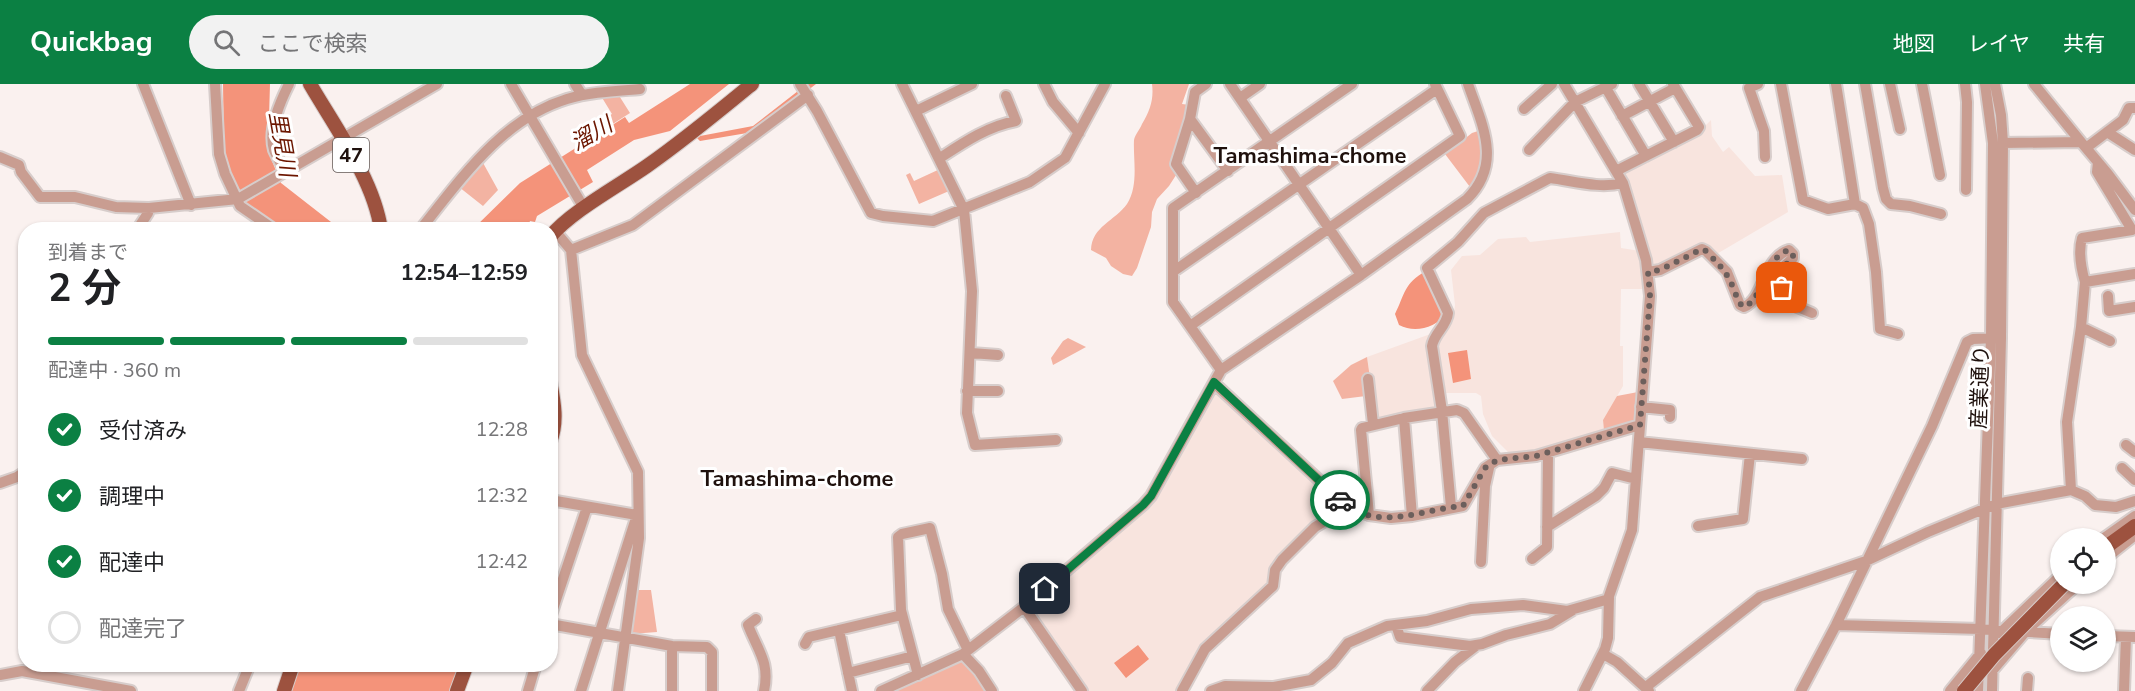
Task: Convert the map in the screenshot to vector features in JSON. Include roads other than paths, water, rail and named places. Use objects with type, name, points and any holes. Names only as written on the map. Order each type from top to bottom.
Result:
[{"type":"main road","name":"47","points":[[310,84],[369,185],[379,212],[380,222]]},
{"type":"main road","points":[[558,230],[584,208],[694,131],[753,84]]},
{"type":"main road","points":[[2116,540],[2135,526]]},
{"type":"main road","points":[[1964,691],[2051,594]]},
{"type":"main road","points":[[284,691],[290,672]]},
{"type":"main road","points":[[457,691],[464,672]]},
{"type":"street","points":[[143,84],[191,204]]},
{"type":"street","points":[[215,84],[219,154],[225,174],[245,211],[262,222]]},
{"type":"street","points":[[283,173],[274,149],[273,135],[281,101],[289,84]]},
{"type":"street","points":[[0,157],[20,165],[21,172],[40,197],[75,197],[116,207],[149,208],[240,199],[437,84]]},
{"type":"street","points":[[511,84],[584,208]]},
{"type":"street","points":[[575,84],[582,95]]},
{"type":"street","points":[[902,84],[964,210],[972,291],[967,413],[975,445],[1056,440]]},
{"type":"street","points":[[916,111],[972,84]]},
{"type":"street","points":[[1044,84],[1053,102],[1079,134]]},
{"type":"street","points":[[571,250],[633,225],[804,89],[871,213],[890,218],[933,221],[1030,182],[1058,164],[1065,158],[1105,84]]},
{"type":"street","points":[[1196,193],[1176,164],[1190,119],[1195,92],[1206,84]]},
{"type":"street","points":[[1230,84],[1361,275]]},
{"type":"street","points":[[1240,98],[1260,84]]},
{"type":"street","points":[[1221,370],[1173,302],[1173,208],[1352,84]]},
{"type":"street","points":[[881,691],[965,652],[1024,607],[1151,496],[1221,370],[1361,275],[1467,199],[1481,182],[1488,160],[1484,129],[1468,84]]},
{"type":"street","points":[[1524,109],[1552,84]]},
{"type":"street","points":[[1564,84],[1623,183],[1648,272],[1650,296],[1632,530],[1609,599],[1608,638],[1603,654],[1584,691]]},
{"type":"street","points":[[1639,84],[1674,142]]},
{"type":"street","points":[[1758,84],[1749,88],[1761,120],[1765,157]]},
{"type":"street","points":[[1781,84],[1803,200],[1828,209],[1855,204],[1863,208],[1869,224],[1876,272],[1880,329],[1898,334]]},
{"type":"street","points":[[1836,84],[1855,204]]},
{"type":"street","points":[[1865,84],[1886,200],[1892,204],[1941,214]]},
{"type":"street","points":[[1890,84],[1900,129]]},
{"type":"street","points":[[1922,84],[1941,175]]},
{"type":"street","points":[[1965,84],[1967,102],[1966,190]]},
{"type":"street","name":"産業通り","points":[[1985,84],[1993,143],[1996,338]]},
{"type":"street","name":"産業通り","points":[[1976,689],[1981,654],[1990,506],[2003,143],[1995,84]]},
{"type":"street","points":[[2034,84],[2135,210]]},
{"type":"street","points":[[1174,271],[1299,186],[1436,86],[1460,136],[1190,326]]},
{"type":"street","points":[[1528,150],[1575,102],[1609,86],[1622,116],[1646,156]]},
{"type":"street","points":[[1616,171],[1699,127],[1674,86],[1622,116]]},
{"type":"street","points":[[426,222],[479,157],[529,116],[582,95],[640,89]]},
{"type":"street","points":[[940,158],[971,139],[1016,120],[1006,96]]},
{"type":"street","points":[[2003,143],[2083,145],[2123,120],[2129,108],[2135,108]]},
{"type":"street","points":[[1190,119],[1227,171]]},
{"type":"street","points":[[2107,132],[2135,150]]},
{"type":"street","points":[[2071,490],[2067,422],[2085,282],[2080,246],[2082,238],[2132,230],[2097,172],[2098,162]]},
{"type":"street","points":[[1451,507],[1442,411],[1432,346],[1434,337],[1447,320],[1448,313],[1428,268],[1458,242],[1484,213],[1550,178],[1604,185],[1623,183]]},
{"type":"street","points":[[142,222],[149,208]]},
{"type":"street","points":[[558,238],[571,250],[582,354],[638,472],[639,538],[618,691]]},
{"type":"street","points":[[1648,272],[1660,270],[1702,249],[1727,272],[1737,299],[1744,307],[1753,300],[1773,262],[1789,250],[1793,258],[1777,273],[1778,281],[1795,306],[1812,313]]},
{"type":"street","points":[[2085,282],[2135,274]]},
{"type":"street","points":[[2108,296],[2109,311],[2135,308]]},
{"type":"street","points":[[2081,327],[2110,341]]},
{"type":"street","points":[[1801,691],[1836,626],[1932,426],[1967,342],[1973,339],[1996,338]]},
{"type":"street","points":[[970,353],[998,356]]},
{"type":"street","points":[[1368,379],[1373,424]]},
{"type":"street","points":[[1214,382],[1348,507],[1380,518],[1412,516],[1463,506],[1485,468],[1493,462],[1548,453],[1640,425]]},
{"type":"street","points":[[967,391],[998,391]]},
{"type":"street","points":[[1641,407],[1666,408],[1670,410],[1670,417]]},
{"type":"street","points":[[1369,515],[1362,428],[1404,418],[1457,410],[1464,413],[1493,462],[1485,486],[1481,562]]},
{"type":"street","points":[[1404,418],[1412,516]]},
{"type":"street","points":[[1639,442],[1802,459]]},
{"type":"street","points":[[2126,445],[2135,452]]},
{"type":"street","points":[[1532,559],[1547,547],[1548,453]]},
{"type":"street","points":[[1698,526],[1743,519],[1750,454]]},
{"type":"street","points":[[2122,468],[2135,480]]},
{"type":"street","points":[[1547,527],[1596,496],[1604,488],[1612,472],[1636,479]]},
{"type":"street","points":[[0,483],[18,476]]},
{"type":"street","points":[[1603,654],[1617,662],[1648,689],[1760,597],[1866,561],[1990,506],[2071,490],[2085,496],[2096,505],[2116,507],[2135,501]]},
{"type":"street","points":[[558,502],[637,515]]},
{"type":"street","name":"産業通り","points":[[1990,506],[1996,633],[1992,691]]},
{"type":"street","points":[[558,594],[587,507]]},
{"type":"street","points":[[1182,691],[1204,649],[1273,586],[1275,570],[1282,560],[1315,526],[1348,507]]},
{"type":"street","points":[[581,691],[637,515]]},
{"type":"street","points":[[2116,529],[2135,516]]},
{"type":"street","points":[[918,675],[902,615],[898,585],[897,537],[930,528],[948,609],[965,652],[992,691]]},
{"type":"street","points":[[2116,549],[2135,535]]},
{"type":"street","points":[[1950,691],[1996,633],[2050,591]]},
{"type":"street","points":[[1976,689],[2027,630],[2067,594]]},
{"type":"street","points":[[1211,691],[1225,686],[1275,689],[1311,680],[1332,663],[1348,642],[1367,633],[1396,625],[1428,621],[1471,609],[1494,606],[1523,605],[1567,611],[1609,599]]},
{"type":"street","points":[[1024,607],[1082,691]]},
{"type":"street","points":[[1427,691],[1455,662],[1477,645],[1550,624],[1578,607]]},
{"type":"street","points":[[805,644],[808,637],[902,615]]},
{"type":"street","points":[[756,619],[748,626],[764,661],[767,675],[764,691]]},
{"type":"street","points":[[558,625],[672,646],[707,647],[712,652],[712,691]]},
{"type":"street","points":[[1396,625],[1400,637],[1458,645],[1477,645]]},
{"type":"street","points":[[1836,626],[1981,629],[1996,633],[2027,630],[2034,633],[2050,634]]},
{"type":"street","points":[[839,630],[852,691]]},
{"type":"street","points":[[2116,636],[2131,637],[2124,691]]},
{"type":"street","points":[[672,646],[672,691]]},
{"type":"street","points":[[848,673],[913,656]]},
{"type":"street","points":[[0,675],[18,672]]},
{"type":"street","points":[[27,672],[130,691]]},
{"type":"street","points":[[239,691],[247,672]]},
{"type":"street","points":[[528,691],[534,672]]},
{"type":"street","points":[[2027,691],[2028,678]]},
{"type":"district","name":"Tamashima-chome","points":[[1310,155]]},
{"type":"district","name":"Tamashima-chome","points":[[797,478]]},
{"type":"water label","name":"溜川","points":[[591,133]]},
{"type":"water label","name":"里見川","points":[[283,144]]}]
